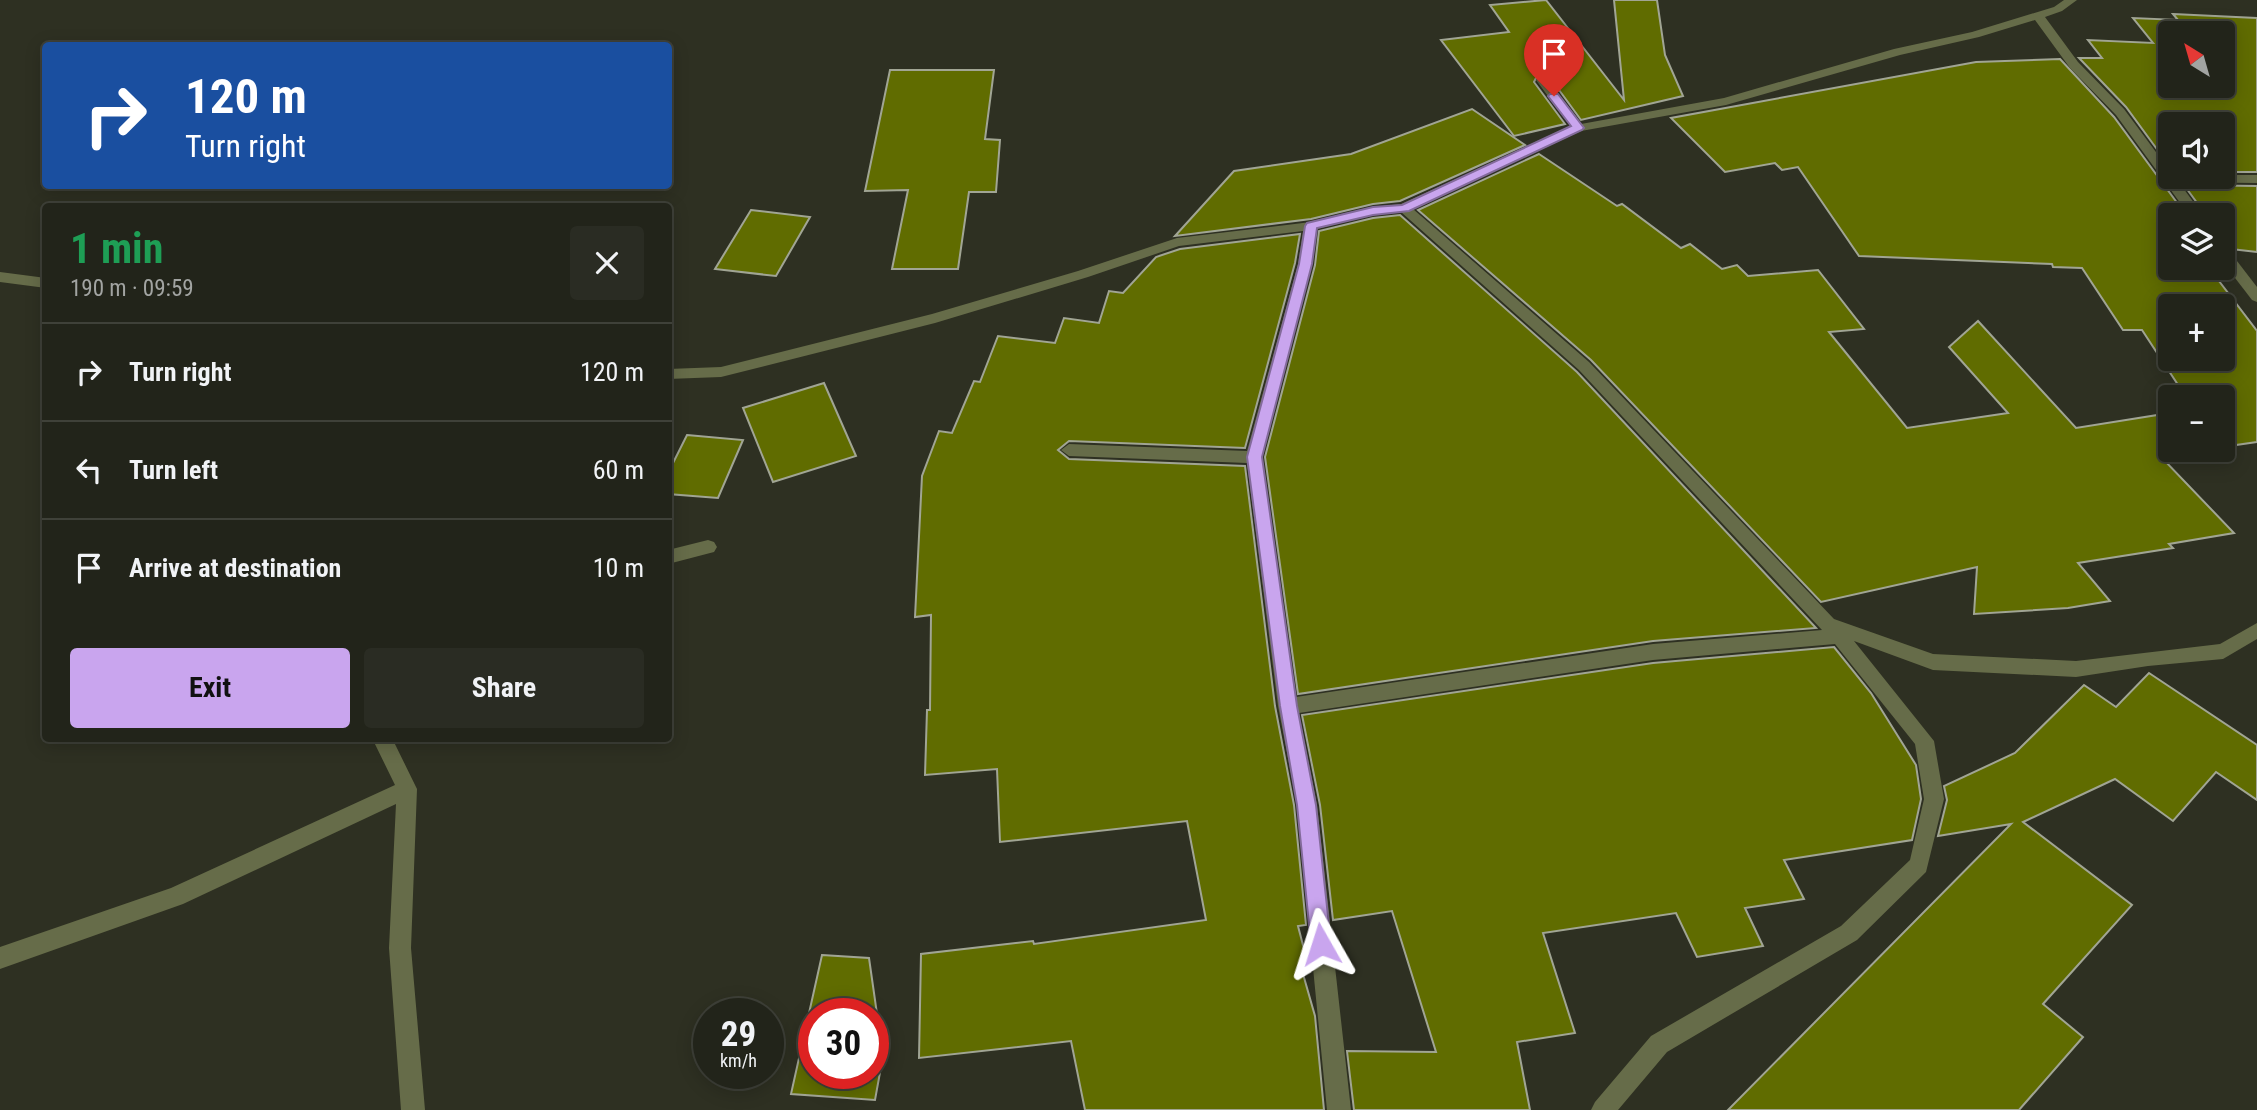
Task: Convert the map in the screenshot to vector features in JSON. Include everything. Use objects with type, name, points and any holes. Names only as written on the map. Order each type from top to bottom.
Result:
[{"type":"street","points":[[672,373],[721,372],[936,318],[1083,274],[1177,242],[1311,226],[1373,211],[1404,208],[1578,128],[1726,101],[2038,16],[2058,9],[2071,0]]},
{"type":"street","points":[[2038,16],[2074,65],[2120,111],[2158,164]]},
{"type":"street","points":[[1542,80],[1578,128]]},
{"type":"street","points":[[2235,179],[2257,179]]},
{"type":"street","points":[[1404,208],[1584,366],[1835,630],[1924,741],[1934,799],[1919,865],[1849,933],[1659,1044],[1603,1110]]},
{"type":"street","points":[[1311,226],[1306,264],[1254,457],[1289,706],[1307,805],[1339,1110]]},
{"type":"street","points":[[2235,268],[2257,298]]},
{"type":"street","points":[[0,277],[42,283]]},
{"type":"street","points":[[1069,450],[1254,457]]},
{"type":"street","points":[[672,556],[708,547]]},
{"type":"street","points":[[1289,706],[1653,652],[1835,630],[1933,662],[2076,669],[2148,658],[2223,651],[2257,630]]},
{"type":"street","points":[[385,742],[407,789],[400,948],[413,1110]]},
{"type":"street","points":[[0,958],[175,897],[407,789]]},
{"type":"building","points":[[1546,0],[1624,100],[1614,0],[1657,0],[1665,55],[1683,96],[1581,120],[1548,75],[1538,74],[1534,82],[1565,124],[1514,136],[1441,40],[1509,32],[1490,5]]},
{"type":"building","points":[[2173,14],[2257,18],[2257,172],[2235,172],[2235,112],[2158,112],[2158,151],[2126,107],[2079,58],[2102,58],[2088,40],[2153,43],[2133,18],[2178,20]]},
{"type":"building","points":[[2060,59],[2114,117],[2158,177],[2158,189],[2167,189],[2177,203],[2158,203],[2158,280],[2218,280],[2229,294],[2158,294],[2158,354],[2142,330],[2123,330],[2082,268],[2053,267],[2052,264],[1859,256],[1798,167],[1782,170],[1775,163],[1725,172],[1671,118],[1976,62]]},
{"type":"building","points":[[890,70],[994,70],[985,139],[1000,140],[996,192],[969,192],[958,269],[892,269],[908,190],[865,191]]},
{"type":"building","points":[[1472,109],[1525,145],[1400,201],[1373,204],[1311,219],[1175,236],[1234,171],[1351,154]]},
{"type":"building","points":[[1539,154],[1617,206],[1622,204],[1681,248],[1690,244],[1722,269],[1737,265],[1748,276],[1818,270],[1864,329],[1829,332],[1907,428],[2008,413],[1949,347],[1978,321],[2076,428],[2158,415],[2158,462],[2166,462],[2234,533],[2169,544],[2173,548],[2078,563],[2110,601],[2068,608],[1974,614],[1977,567],[1821,602],[1591,360],[1418,210]]},
{"type":"building","points":[[2257,186],[2257,252],[2235,249],[2235,203],[2197,203],[2187,189]]},
{"type":"building","points":[[751,210],[810,217],[776,276],[715,269]]},
{"type":"building","points":[[1400,215],[1577,372],[1816,628],[1653,641],[1298,694],[1265,457],[1315,265],[1319,231],[1373,218]]},
{"type":"building","points":[[1300,234],[1295,263],[1245,448],[1069,441],[1058,450],[1069,459],[1245,466],[1275,706],[1294,805],[1306,925],[1298,926],[1310,972],[1303,974],[1315,1016],[1324,1110],[1085,1110],[1071,1041],[919,1058],[921,954],[1033,941],[1034,944],[1206,920],[1187,821],[1000,842],[997,769],[925,775],[927,710],[930,710],[931,615],[915,617],[922,476],[939,431],[952,433],[974,381],[980,382],[998,336],[1055,343],[1064,318],[1099,323],[1109,291],[1123,293],[1156,257],[1180,249]]},
{"type":"building","points":[[2235,302],[2257,331],[2257,442],[2235,445],[2235,385],[2178,385],[2169,371],[2235,371]]},
{"type":"building","points":[[824,383],[856,456],[773,482],[743,408]]},
{"type":"building","points":[[687,435],[743,440],[718,498],[672,494],[672,465]]},
{"type":"building","points":[[1834,647],[1871,693],[1916,765],[1921,799],[1912,840],[1784,860],[1804,899],[1745,908],[1763,946],[1697,957],[1676,913],[1543,933],[1575,1033],[1517,1042],[1530,1110],[1354,1110],[1347,1051],[1436,1052],[1392,911],[1333,920],[1320,805],[1302,715],[1653,663]]},
{"type":"building","points":[[2149,673],[2257,745],[2257,800],[2216,772],[2173,821],[2115,779],[2023,822],[2132,905],[2043,1004],[2083,1037],[2019,1110],[1728,1110],[2011,824],[1938,836],[1947,800],[1944,786],[2015,753],[2084,685],[2116,707]]},
{"type":"building","points":[[822,955],[869,958],[875,998],[812,998]]},
{"type":"building","points":[[798,1063],[798,1089],[877,1089],[875,1100],[791,1094]]},
{"type":"route","points":[[1321,944],[1307,805],[1289,706],[1254,457],[1306,264],[1311,226],[1373,211],[1404,208],[1578,128],[1554,96]]}]
